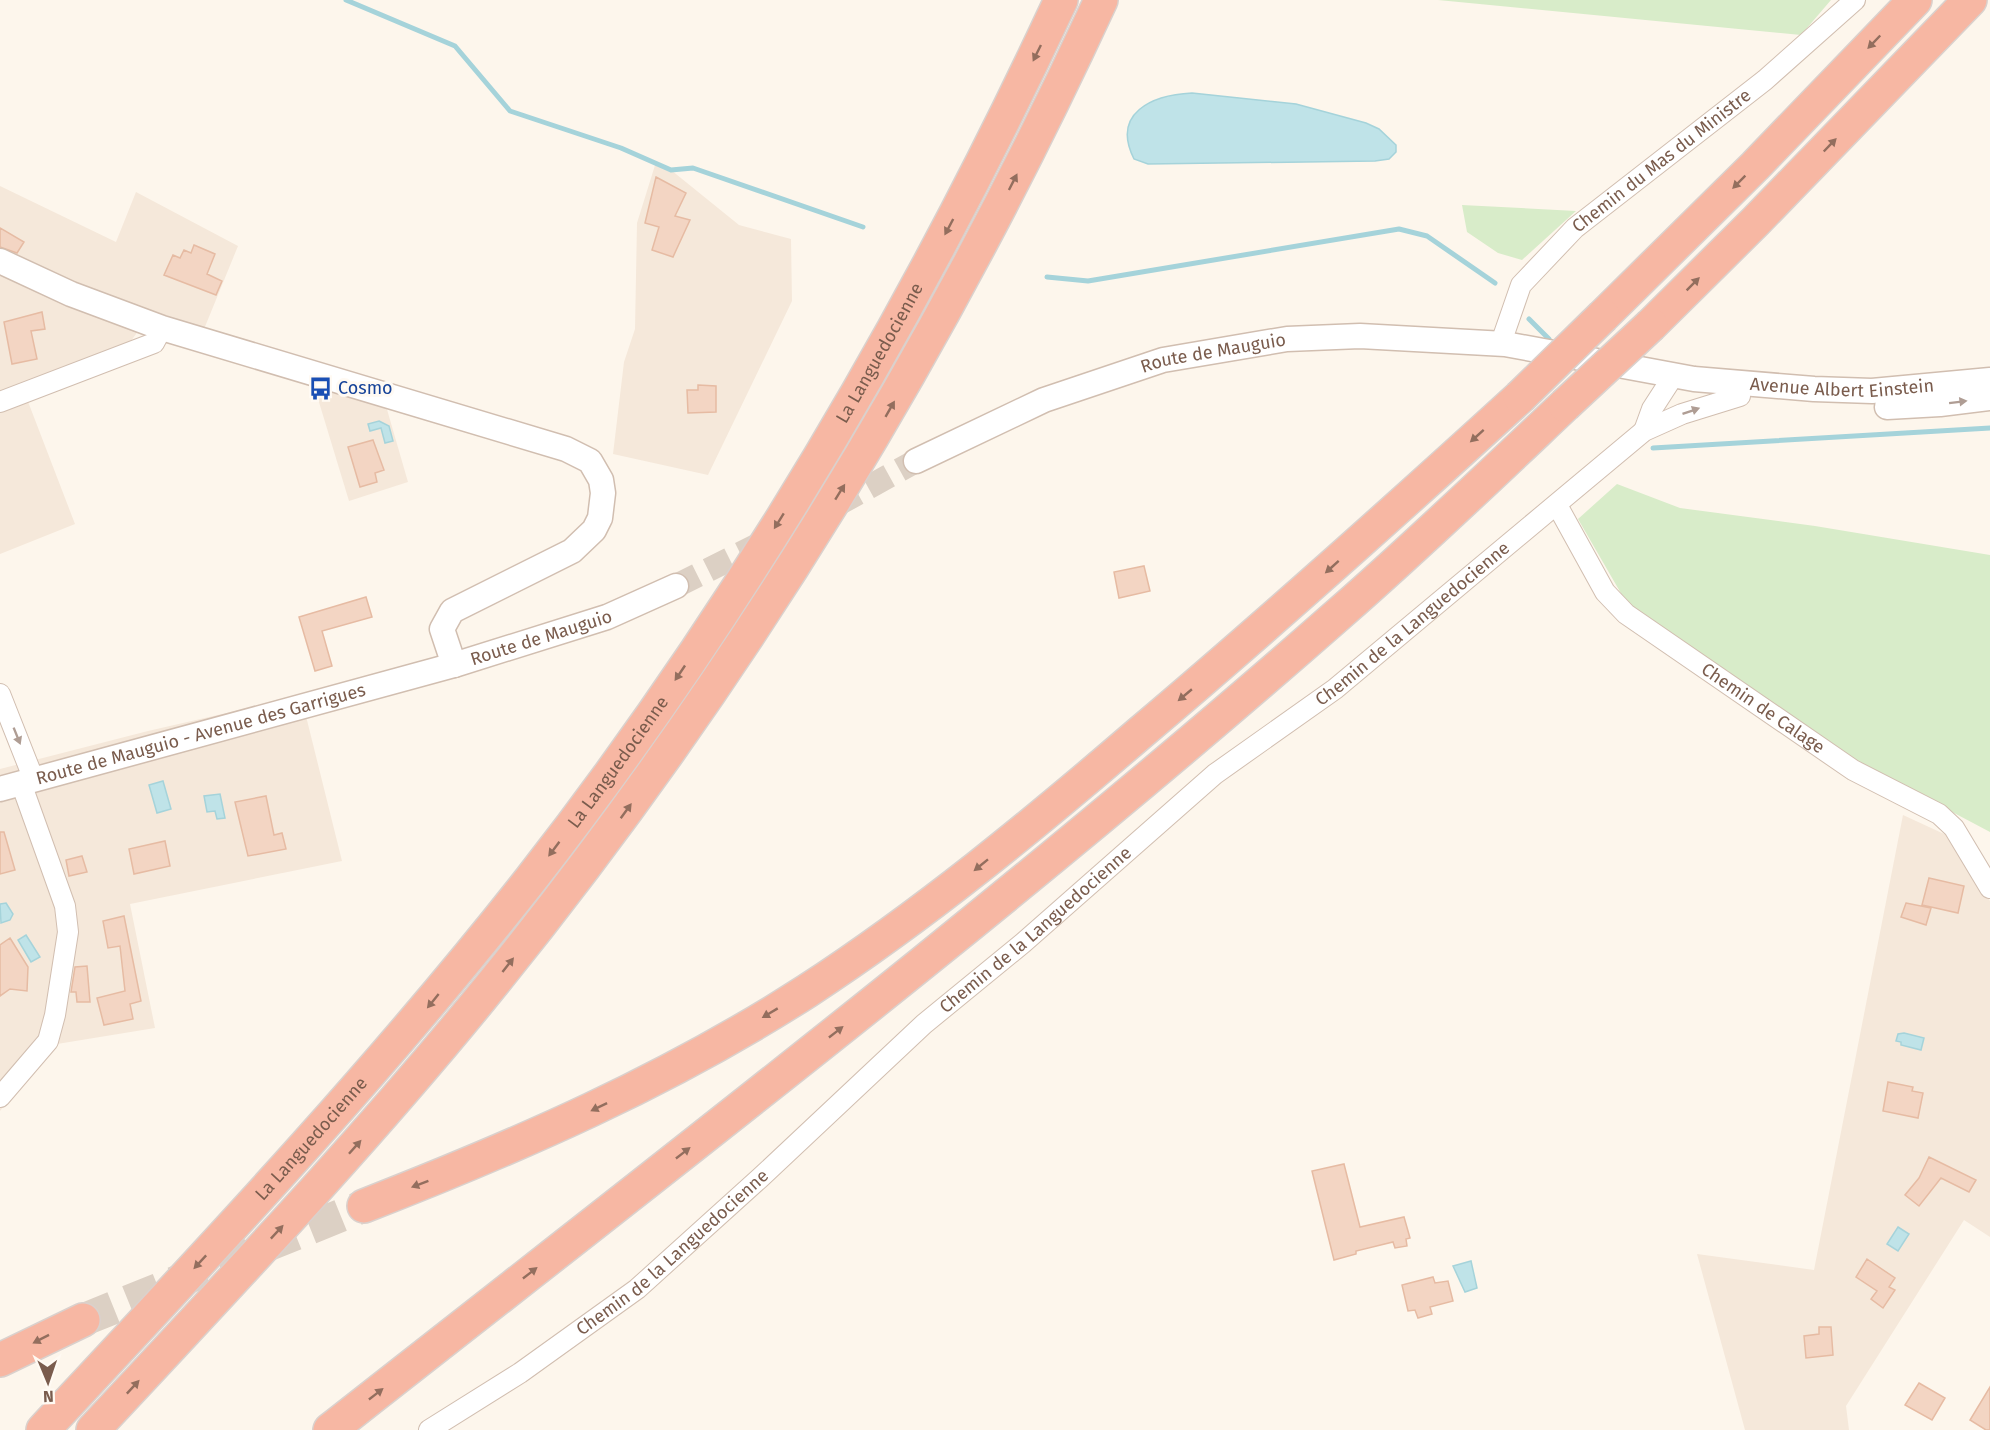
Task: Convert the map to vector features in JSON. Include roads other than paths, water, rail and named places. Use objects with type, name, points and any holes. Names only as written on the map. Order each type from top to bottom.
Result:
[{"type":"highway","name":"La Languedocienne","points":[[43,1430],[323,1128],[410,1029],[534,875],[650,716],[761,549],[863,384],[956,215],[1061,0]]},
{"type":"highway","name":"La Languedocienne","points":[[93,1430],[316,1190],[435,1055],[602,844],[693,718],[836,499],[930,338],[1029,150],[1101,0]]},
{"type":"highway","points":[[364,1206],[505,1150],[626,1094],[784,1005],[911,920],[1027,829],[1195,687],[1326,573],[1520,396],[1755,166],[1915,0]]},
{"type":"highway","points":[[330,1430],[844,1026],[1110,810],[1341,612],[1651,325],[1970,0]]},
{"type":"highway","points":[[0,1360],[83,1320]]},
{"type":"street","name":"Chemin du Mas du Ministre","points":[[1516,346],[1504,334],[1521,285],[1575,228],[1765,80],[1855,0]]},
{"type":"street","points":[[0,261],[71,294],[162,328],[566,449],[590,461],[597,470],[603,493],[600,518],[594,530],[572,551],[452,612],[442,629],[454,665]]},
{"type":"street","points":[[0,402],[154,343],[162,328]]},
{"type":"street","name":"Route de Mauguio","points":[[916,461],[1044,400],[1163,360],[1287,339],[1360,336],[1516,346]]},
{"type":"street","name":"Avenue Albert Einstein","points":[[1516,346],[1684,377],[1814,389],[1872,391],[1990,380]]},
{"type":"street","name":"Avenue Albert Einstein","points":[[1684,377],[1740,396],[1808,406],[1878,407],[1940,404],[1990,398]]},
{"type":"street","name":"Chemin de la Languedocienne","points":[[1644,431],[1652,409],[1684,377]]},
{"type":"street","name":"Chemin de la Languedocienne","points":[[429,1430],[520,1372],[637,1289],[760,1178],[924,1024],[1023,943],[1215,774],[1335,689],[1644,431],[1682,414],[1740,396]]},
{"type":"street","name":"Chemin de Calage","points":[[1557,504],[1605,592],[1626,614],[1853,770],[1939,814],[1954,828],[1990,888]]},
{"type":"street","name":"Route de Mauguio","points":[[404,680],[607,617],[676,586]]},
{"type":"street","name":"Route de Mauguio - Avenue des Garrigues","points":[[18,784],[404,680]]},
{"type":"street","points":[[0,694],[18,784],[65,906],[68,932],[55,1015],[48,1041],[0,1097]]},
{"type":"water","points":[[1192,93],[1296,104],[1366,123],[1379,129],[1396,145],[1396,152],[1389,159],[1375,161],[1148,164],[1134,159],[1128,143],[1128,130],[1132,118],[1139,110],[1163,98]]},
{"type":"water","points":[[379,421],[389,426],[393,441],[385,443],[381,428],[370,431],[368,424]]},
{"type":"water","points":[[163,781],[171,809],[157,813],[149,785]]},
{"type":"water","points":[[220,794],[225,818],[217,819],[215,811],[207,812],[204,796]]},
{"type":"water","points":[[6,903],[13,914],[10,920],[1,923],[0,904]]},
{"type":"water","points":[[26,935],[40,957],[31,962],[18,940]]},
{"type":"water","points":[[1904,1033],[1924,1038],[1921,1050],[1901,1045],[1901,1042],[1896,1041],[1898,1034]]},
{"type":"water","points":[[1898,1227],[1909,1234],[1898,1251],[1887,1244]]},
{"type":"water","points":[[1471,1261],[1477,1288],[1465,1292],[1453,1266]]},
{"type":"waterway","points":[[346,0],[455,46],[510,111],[621,148],[671,170],[693,168],[863,227]]},
{"type":"waterway","points":[[1047,277],[1088,281],[1399,229],[1427,236],[1495,283]]},
{"type":"waterway","points":[[1529,319],[1549,339]]},
{"type":"waterway","points":[[1653,448],[1990,428]]},
{"type":"tunnel","points":[[676,586],[820,514],[916,461]]},
{"type":"tunnel","points":[[83,1320],[364,1206]]},
{"type":"place","name":"Cosmo","points":[[320,388]]}]
